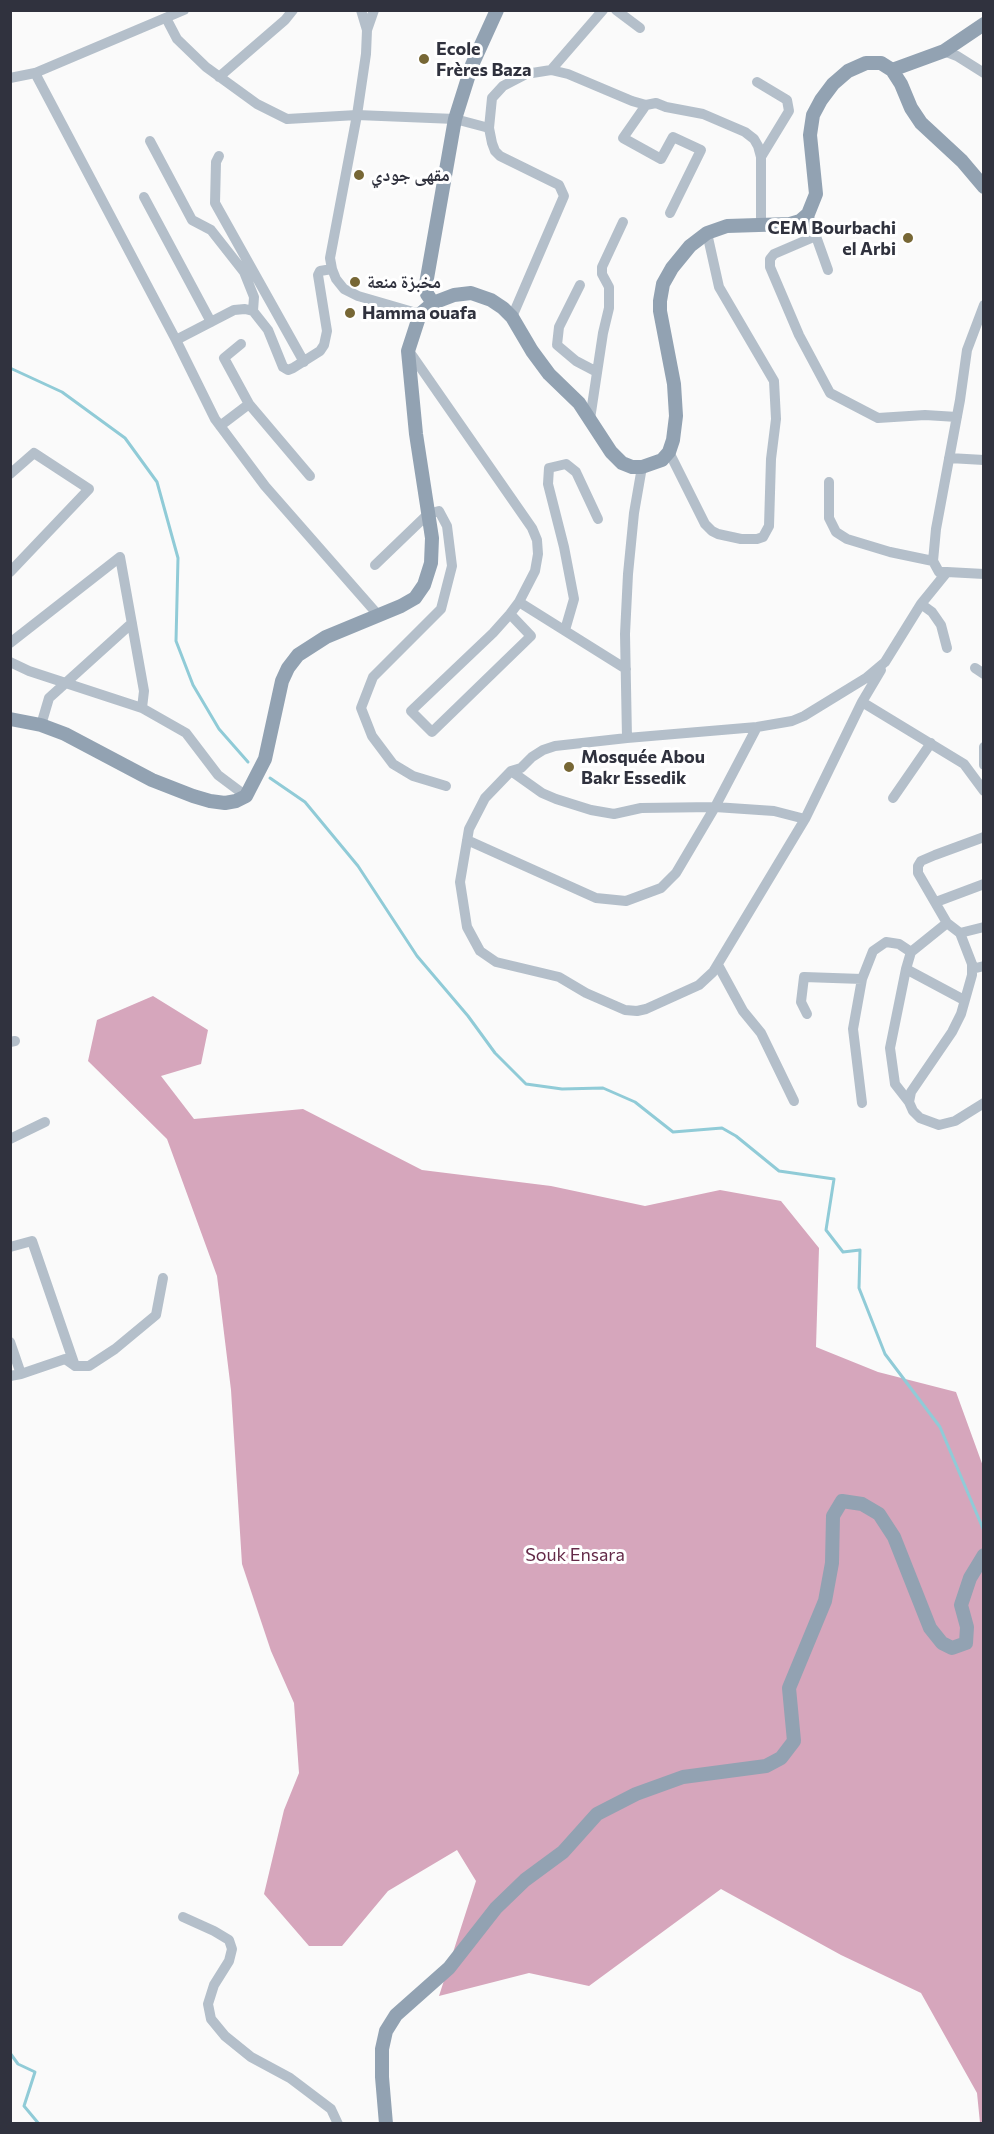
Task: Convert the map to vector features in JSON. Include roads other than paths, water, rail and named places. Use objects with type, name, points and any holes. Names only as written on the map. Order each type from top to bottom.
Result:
[{"type":"main road","points":[[433,303],[427,294],[426,284],[455,119],[472,65],[497,10]]},
{"type":"main road","points":[[892,70],[944,51],[984,24]]},
{"type":"main road","points":[[10,719],[41,725],[65,734],[152,780],[193,796],[225,803],[246,796],[269,747],[282,681],[297,655],[326,637],[379,616],[415,598],[424,585],[431,563],[432,538],[416,434],[408,351],[420,314],[433,303],[454,295],[471,293],[491,300],[512,317],[532,351],[549,374],[579,402],[611,452],[622,463],[632,467],[652,465],[662,460],[669,452],[673,440],[674,384],[660,301],[663,284],[672,268],[690,246],[707,233],[727,226],[790,224],[800,221],[808,214],[816,194],[810,135],[813,115],[833,84],[848,71],[866,63],[881,63],[892,70],[921,123],[962,161],[984,187]]},
{"type":"main road","points":[[386,2124],[382,2077],[382,2049],[386,2031],[396,2015],[449,1968],[496,1908],[525,1880],[563,1852],[597,1814],[636,1794],[683,1777],[766,1766],[781,1758],[794,1741],[789,1688],[825,1602],[832,1563],[833,1515],[842,1501],[862,1504],[879,1514],[894,1537],[930,1628],[942,1643],[952,1648],[966,1643],[967,1627],[961,1605],[970,1578],[984,1555]]},
{"type":"street","points":[[219,77],[285,20],[293,10]]},
{"type":"street","points":[[361,10],[367,30]]},
{"type":"street","points":[[374,10],[367,30],[366,54],[357,115],[330,258],[336,279],[344,289],[358,296],[420,314]]},
{"type":"street","points":[[551,70],[603,10]]},
{"type":"street","points":[[616,10],[640,28]]},
{"type":"street","points":[[10,78],[35,73],[176,13],[177,39],[206,67],[257,104],[287,119],[357,115],[455,119],[489,128]]},
{"type":"street","points":[[944,51],[957,56],[984,73]]},
{"type":"street","points":[[512,317],[564,196],[560,184],[500,156],[495,151],[489,128],[489,110],[496,92],[526,74],[551,70],[568,74],[646,105],[656,103],[703,114],[732,126],[754,139],[761,157],[761,225]]},
{"type":"street","points":[[35,73],[176,340],[203,398],[220,426],[265,486],[379,616]]},
{"type":"street","points":[[757,82],[787,100],[789,111],[761,157]]},
{"type":"street","points":[[646,105],[623,138],[661,159],[673,137],[701,150],[670,213]]},
{"type":"street","points":[[150,141],[192,220],[211,230],[244,272],[254,297],[253,311]]},
{"type":"street","points":[[219,156],[216,162],[215,203],[304,362]]},
{"type":"street","points":[[144,197],[211,322]]},
{"type":"street","points":[[808,214],[828,270]]},
{"type":"street","points":[[590,419],[609,308],[609,287],[602,274],[602,267],[623,222]]},
{"type":"street","points":[[669,452],[705,524],[712,531],[741,539],[763,537],[769,526],[771,459],[776,419],[774,381],[719,287],[707,233]]},
{"type":"street","points":[[816,236],[774,254],[770,259],[770,267],[799,335],[830,393],[878,418],[925,415],[957,417]]},
{"type":"street","points":[[176,340],[234,310],[245,309],[253,311],[268,330],[283,367],[288,370],[293,368],[320,351],[324,345],[327,331],[318,275],[320,271],[332,268]]},
{"type":"street","points":[[580,285],[559,327],[557,345],[576,361],[597,372]]},
{"type":"street","points":[[984,305],[980,328],[967,351],[936,529],[933,561],[939,572],[984,574]]},
{"type":"street","points":[[241,344],[224,358],[249,404],[310,476]]},
{"type":"street","points":[[408,351],[532,528],[537,540],[538,554],[536,571],[510,614],[411,711],[432,732],[531,636],[510,614]]},
{"type":"street","points":[[220,426],[249,404]]},
{"type":"street","points":[[10,474],[34,453],[89,489],[10,572]]},
{"type":"street","points":[[949,458],[984,460]]},
{"type":"street","points":[[565,630],[574,599],[548,484],[549,468],[566,464],[576,472],[598,519]]},
{"type":"street","points":[[627,738],[627,574],[642,467]]},
{"type":"street","points":[[829,482],[829,518],[836,532],[846,539],[890,552],[933,561]]},
{"type":"street","points":[[375,564],[428,514],[439,511],[447,526],[452,566],[441,609],[373,677],[362,708],[372,736],[393,764],[413,776],[446,786]]},
{"type":"street","points":[[10,643],[120,557],[144,691],[142,708]]},
{"type":"street","points":[[885,662],[866,678],[804,716],[780,724],[555,746],[543,750],[521,768],[511,771],[485,798],[469,829],[467,840],[460,882],[467,927],[480,951],[496,962],[547,974],[626,1010],[646,1009],[699,985],[707,979],[718,965],[805,819],[862,702],[885,662],[921,604],[947,572]]},
{"type":"street","points":[[519,602],[626,669]]},
{"type":"street","points":[[921,604],[932,612],[941,625],[946,648]]},
{"type":"street","points":[[41,725],[49,698],[132,623]]},
{"type":"street","points":[[10,662],[142,708],[186,733],[218,775],[246,796]]},
{"type":"street","points":[[862,702],[964,764],[984,791]]},
{"type":"street","points":[[467,840],[596,898],[626,901],[661,888],[676,873],[715,807],[757,727]]},
{"type":"street","points":[[892,798],[931,743]]},
{"type":"street","points":[[984,747],[984,765]]},
{"type":"street","points":[[511,771],[542,793],[556,799],[591,810],[614,814],[641,808],[715,807],[774,811],[805,819]]},
{"type":"street","points":[[909,1102],[911,1092],[952,1032],[972,969],[970,956],[960,933],[947,923],[918,873],[918,866],[921,861],[984,837]]},
{"type":"street","points":[[936,902],[984,884]]},
{"type":"street","points":[[947,923],[911,952],[890,1048],[896,1084],[920,1118],[939,1125],[955,1121],[984,1104]]},
{"type":"street","points":[[960,933],[984,927]]},
{"type":"street","points":[[862,1103],[853,1029],[862,980],[873,951],[886,942],[899,944],[911,952]]},
{"type":"street","points":[[718,965],[743,1011],[761,1034],[794,1101]]},
{"type":"street","points":[[972,969],[984,966]]},
{"type":"street","points":[[906,969],[964,1000]]},
{"type":"street","points":[[807,1014],[801,1002],[804,977],[862,980]]},
{"type":"street","points":[[10,1139],[45,1122]]},
{"type":"street","points":[[10,1246],[32,1241],[75,1365]]},
{"type":"street","points":[[10,1341],[16,1375],[65,1359],[75,1365],[89,1366],[115,1349],[156,1315],[164,1278]]},
{"type":"street","points":[[183,1917],[229,1940],[232,1949],[229,1961],[214,1985],[208,2004],[211,2019],[225,2036],[251,2057],[290,2078],[331,2109],[338,2124]]},
{"type":"waterway","points":[[10,368],[62,392],[125,438],[157,482],[178,558],[176,641],[193,685],[219,729],[248,762]]},
{"type":"waterway","points":[[270,778],[305,802],[358,866],[417,956],[468,1016],[495,1053],[526,1084],[562,1089],[603,1088],[635,1102],[673,1132],[722,1128],[736,1136],[779,1171],[834,1179],[826,1230],[843,1252],[860,1250],[859,1288],[885,1354],[940,1427],[984,1531]]},
{"type":"waterway","points":[[10,2053],[18,2064],[35,2072],[24,2106],[39,2124]]},
{"type":"place","name":"Ecole Frères Baza","points":[[424,59]]},
{"type":"place","name":"مقهى جودي","points":[[359,175]]},
{"type":"place","name":"CEM Bourbachi el Arbi","points":[[908,238]]},
{"type":"place","name":"مخبزة منعة","points":[[355,282]]},
{"type":"place","name":"Hamma ouafa","points":[[350,313]]},
{"type":"place","name":"Mosquée Abou Bakr Essedik","points":[[569,767]]},
{"type":"park label","name":"Souk Ensara","points":[[575,1555]]}]
